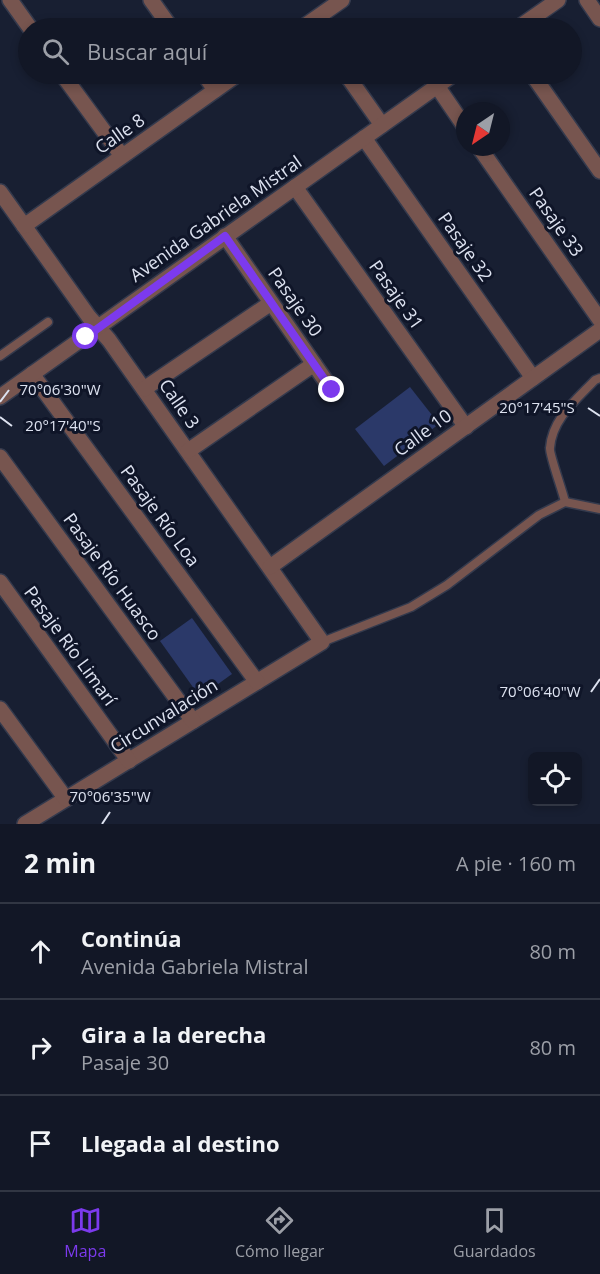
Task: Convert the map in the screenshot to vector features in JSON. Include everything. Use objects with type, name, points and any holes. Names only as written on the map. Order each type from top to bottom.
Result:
[{"type":"street","points":[[10,0],[23,18]]},
{"type":"street","points":[[151,0],[164,18]]},
{"type":"street","points":[[319,18],[342,0]]},
{"type":"street","points":[[532,18],[558,0]]},
{"type":"street","points":[[587,0],[600,19]]},
{"type":"street","points":[[69,84],[122,156]]},
{"type":"street","points":[[211,84],[215,90]]},
{"type":"street","name":"Calle 8","points":[[24,226],[224,84]]},
{"type":"street","points":[[353,84],[382,125]]},
{"type":"street","name":"Avenida Gabriela Mistral","points":[[0,397],[440,84]]},
{"type":"street","points":[[539,84],[600,171]]},
{"type":"street","points":[[437,86],[456,114]]},
{"type":"street","name":"Pasaje 32","points":[[364,138],[534,378]]},
{"type":"street","name":"Pasaje 33","points":[[485,156],[600,320]]},
{"type":"street","name":"Pasaje 31","points":[[295,187],[466,427]]},
{"type":"street","name":"Calle 3","points":[[2,198],[109,340],[322,642]]},
{"type":"street","name":"Pasaje 30","points":[[225,236],[332,390]]},
{"type":"street","points":[[144,389],[271,303]]},
{"type":"street","name":"Calle 10","points":[[270,567],[600,330]]},
{"type":"street","points":[[188,451],[314,364]]},
{"type":"street","name":"Pasaje Río Loa","points":[[32,374],[257,682]]},
{"type":"street","name":"Pasaje Río Huasco","points":[[0,457],[194,721]]},
{"type":"street","name":"Pasaje Río Limarí","points":[[0,582],[129,760]]},
{"type":"street","name":"Circunvalación","points":[[26,824],[322,642]]},
{"type":"street","points":[[0,709],[66,799]]},
{"type":"lane","points":[[0,356],[48,322]]},
{"type":"lane","points":[[565,502],[549,450],[558,420],[595,380],[600,378]]},
{"type":"lane","points":[[322,642],[411,607],[447,585],[539,515],[565,502],[600,510]]},
{"type":"shaded area","points":[[410,387],[439,424],[384,466],[355,429]]},
{"type":"shaded area","points":[[192,618],[232,674],[200,697],[160,641]]},
{"type":"route","points":[[86,337],[225,236],[332,390]]}]
